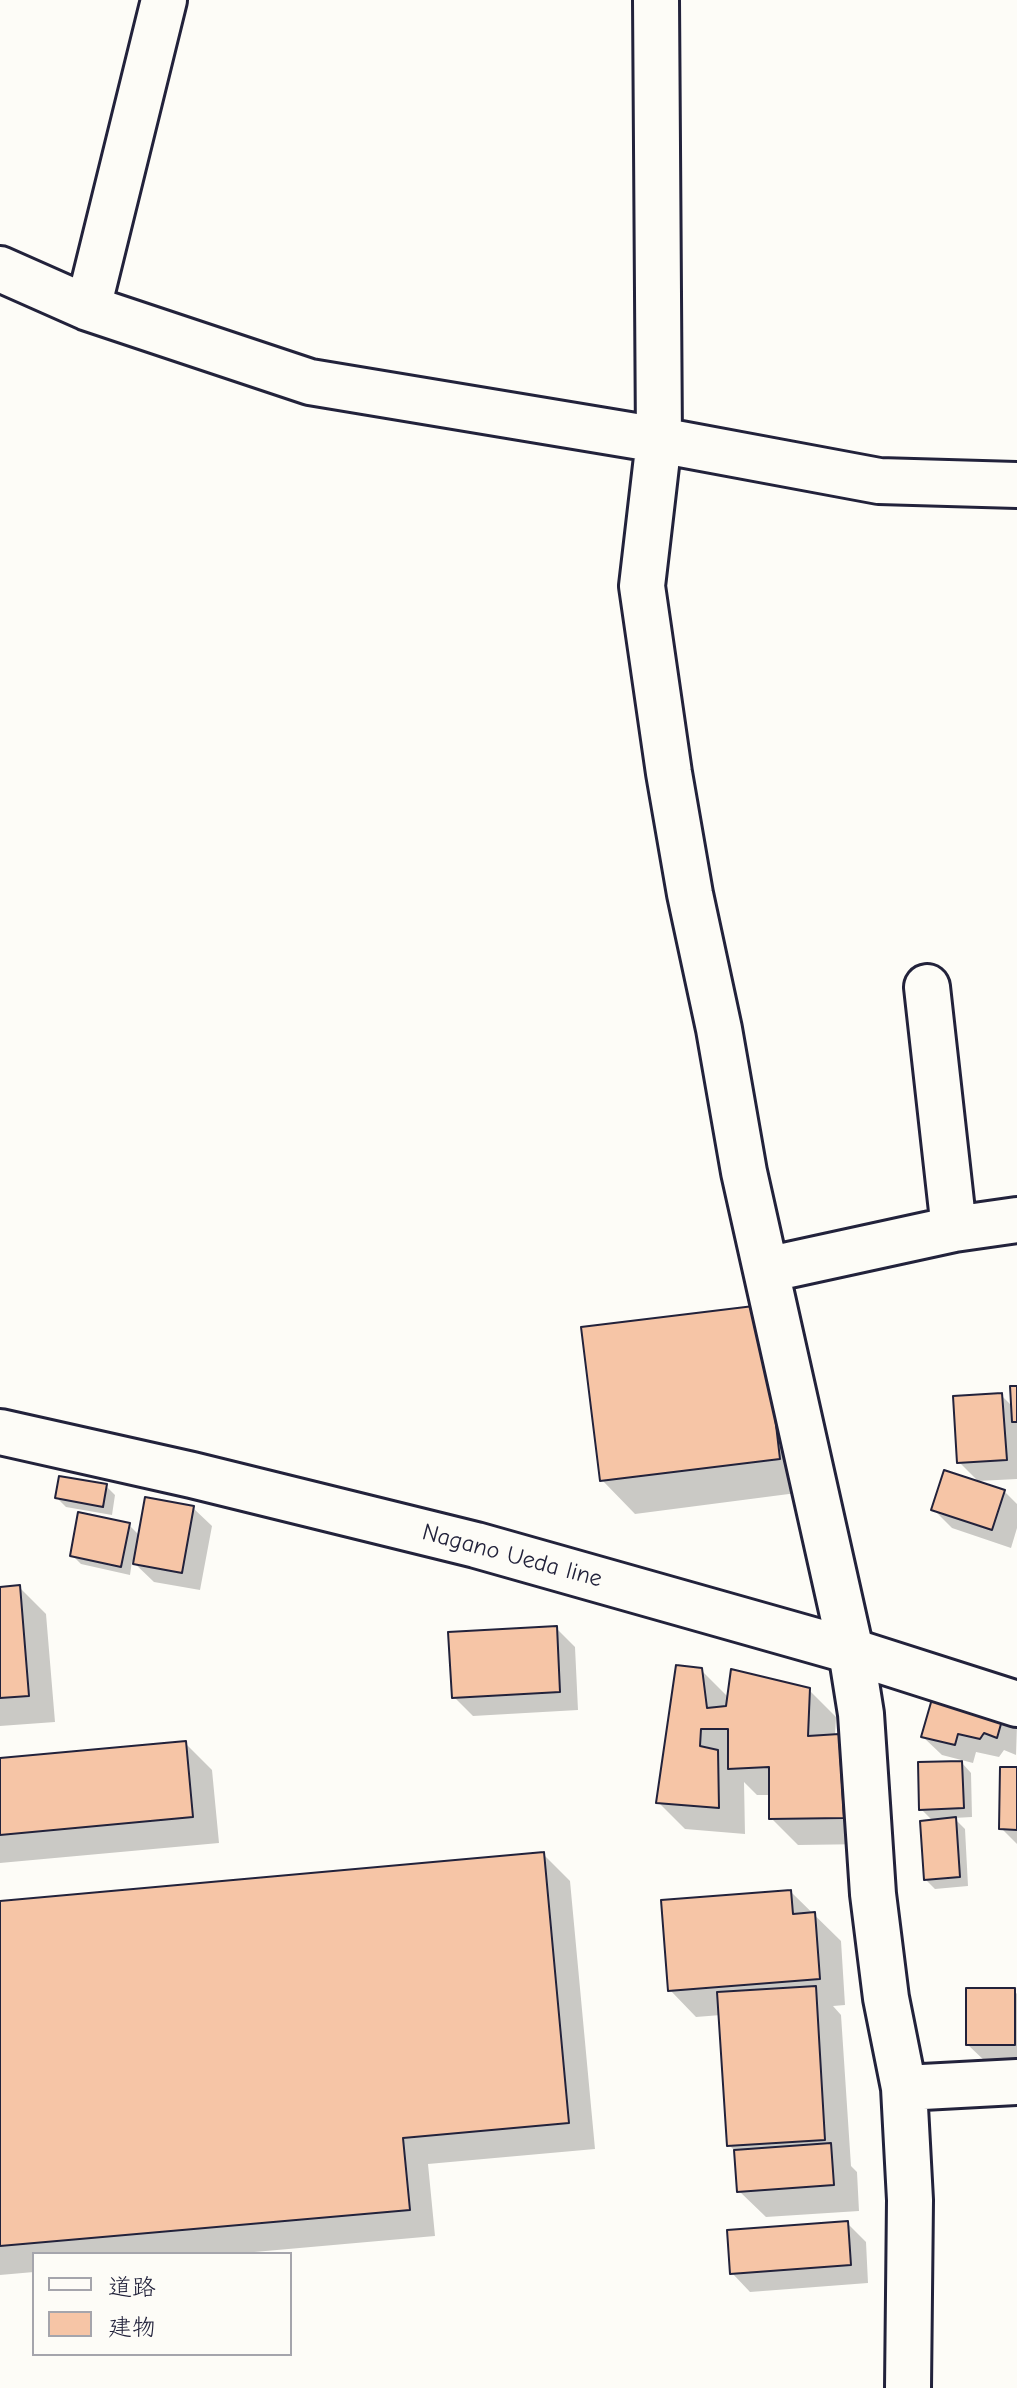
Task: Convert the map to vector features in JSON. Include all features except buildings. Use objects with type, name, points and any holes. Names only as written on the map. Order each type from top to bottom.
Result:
[{"type":"street","points":[[88,308],[164,0]]},
{"type":"street","points":[[656,0],[659,440],[642,586],[690,894],[719,1029],[744,1172],[851,1651],[861,1714],[875,1909],[886,1998],[904,2088],[910,2200],[908,2388]]},
{"type":"street","points":[[0,269],[88,308],[310,382],[659,440],[879,481],[1017,485]]},
{"type":"street","points":[[927,987],[954,1229]]},
{"type":"street","points":[[766,1270],[954,1229],[1017,1220]]},
{"type":"street","name":"Nagano Ueda line","points":[[0,1432],[192,1475],[476,1545],[851,1651],[1017,1704]]},
{"type":"street","points":[[904,2088],[1017,2082]]}]
